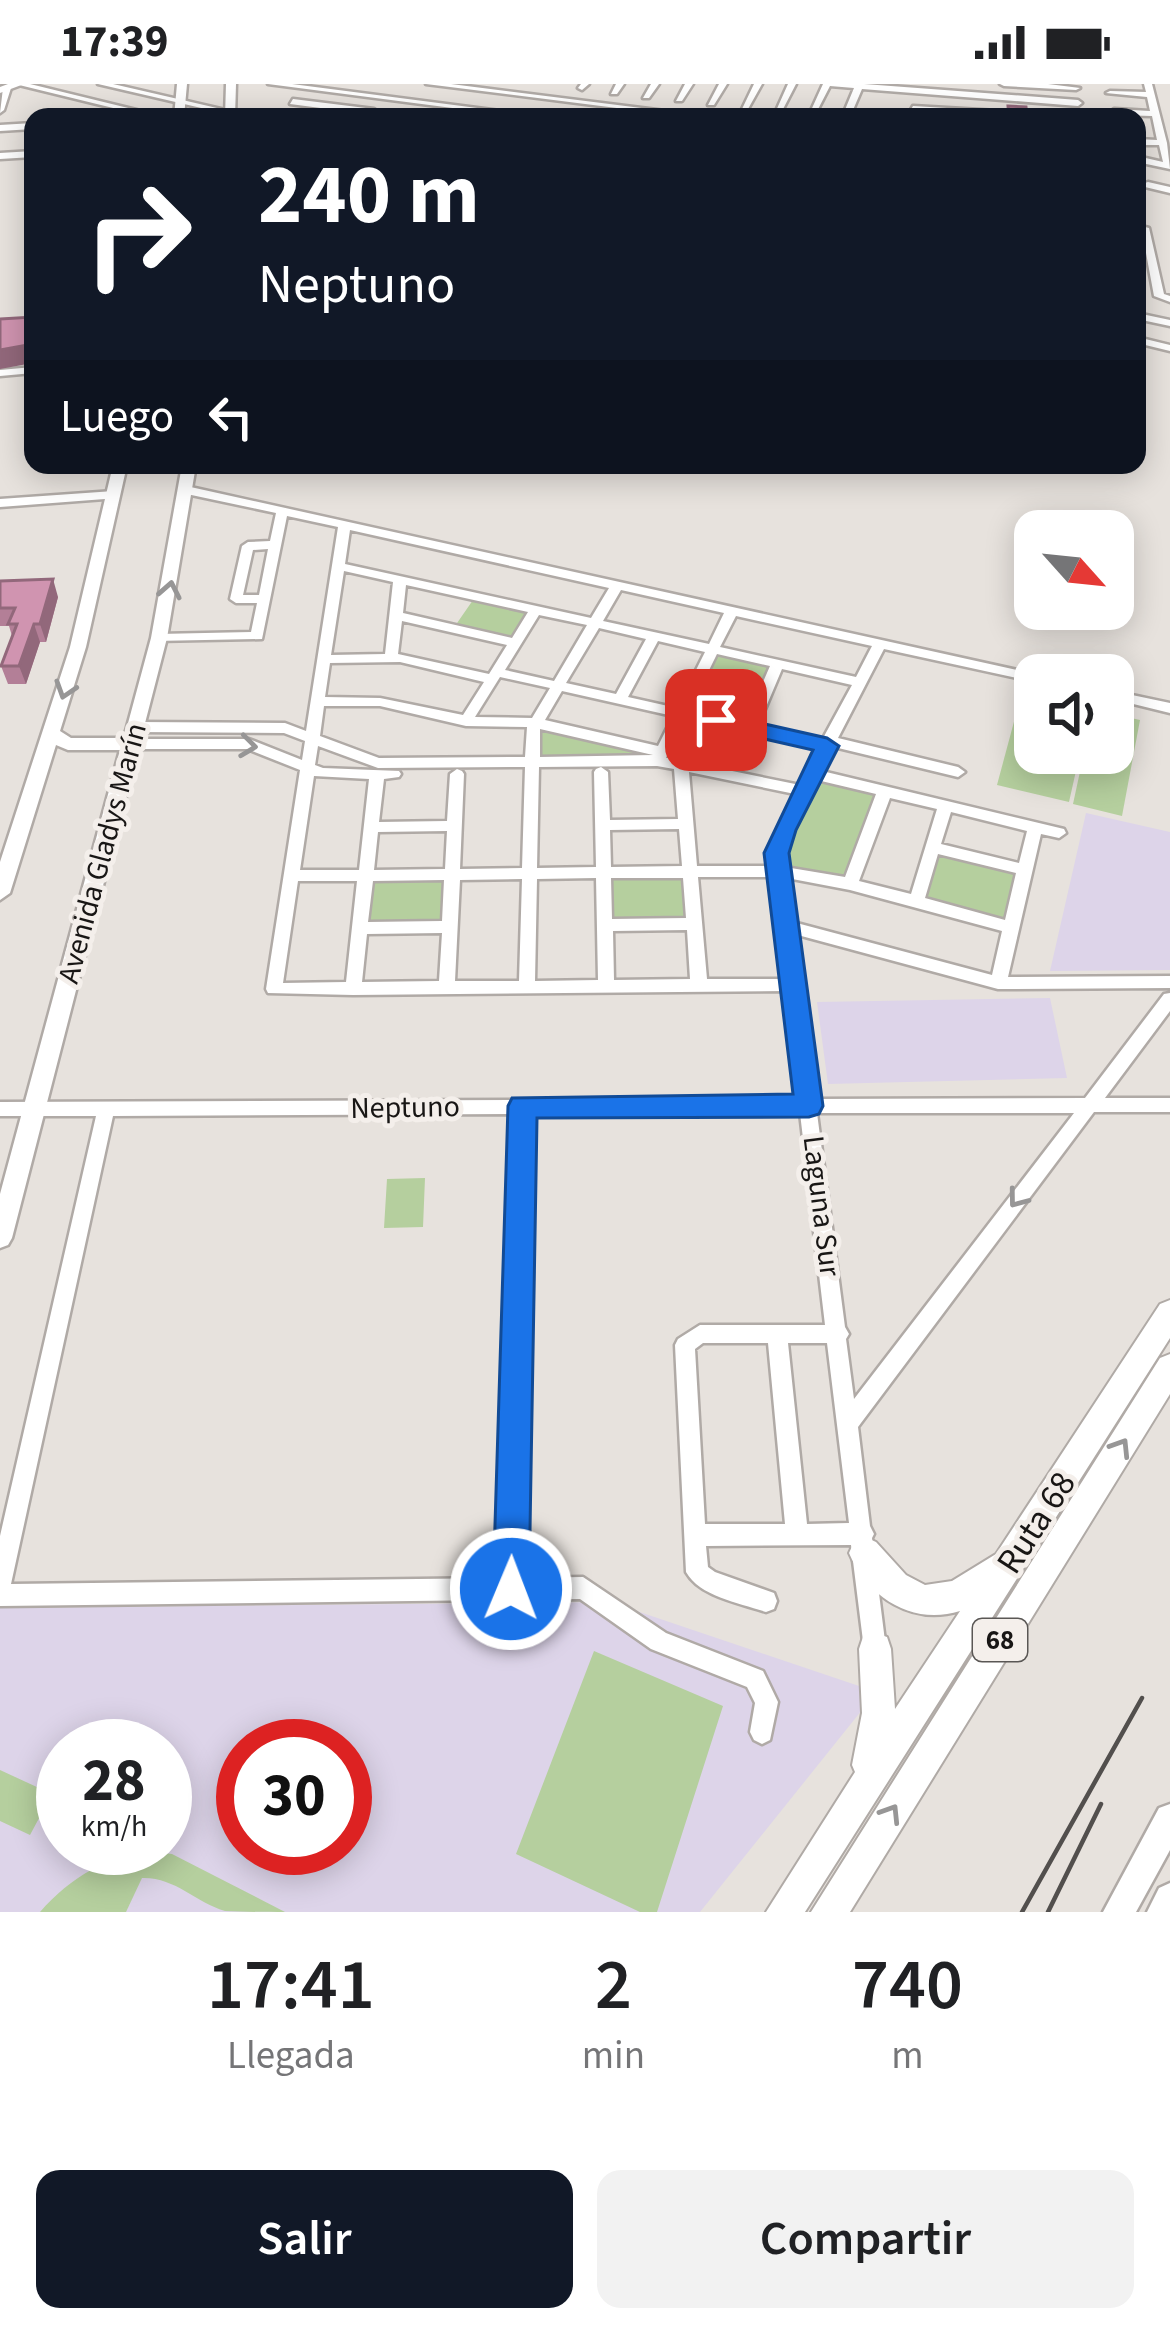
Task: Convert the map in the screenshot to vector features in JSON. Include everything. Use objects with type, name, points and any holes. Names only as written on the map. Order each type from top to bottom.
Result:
[{"type":"highway","name":"Ruta 68","points":[[784,1912],[1170,1313]]},
{"type":"highway","name":"Ruta 68","points":[[829,1912],[1170,1368]]},
{"type":"highway","points":[[864,1543],[898,1591],[936,1602],[970,1591],[1016,1552]]},
{"type":"highway","points":[[859,1794],[878,1726],[875,1648]]},
{"type":"main road","points":[[180,108],[182,84]]},
{"type":"main road","points":[[0,893],[90,604],[118,474]]},
{"type":"main road","name":"Avenida Gladys Marín","points":[[0,1238],[159,638],[188,474]]},
{"type":"main road","points":[[51,734],[68,744],[133,735]]},
{"type":"main road","points":[[1126,1909],[1170,1819]]},
{"type":"main road","points":[[1163,1912],[1170,1899]]},
{"type":"street","points":[[272,84],[448,108]]},
{"type":"street","points":[[377,108],[401,84]]},
{"type":"street","points":[[430,84],[619,108]]},
{"type":"street","points":[[522,108],[542,84]]},
{"type":"street","points":[[646,96],[655,84]]},
{"type":"street","points":[[679,99],[689,84]]},
{"type":"street","points":[[711,103],[723,84]]},
{"type":"street","points":[[745,107],[758,84]]},
{"type":"street","points":[[830,84],[1078,103]]},
{"type":"street","points":[[998,108],[1000,84],[1076,86],[1079,108]]},
{"type":"street","points":[[80,108],[82,99],[105,85],[205,108]]},
{"type":"street","points":[[0,110],[11,86],[108,108]]},
{"type":"street","points":[[286,108],[307,88]]},
{"type":"street","points":[[1169,166],[1158,120],[1170,92]]},
{"type":"street","points":[[334,107],[348,94]]},
{"type":"street","points":[[1038,100],[1039,108]]},
{"type":"street","points":[[293,102],[339,108]]},
{"type":"street","points":[[1158,120],[1170,102]]},
{"type":"street","points":[[426,108],[430,104]]},
{"type":"street","points":[[1158,120],[1170,112]]},
{"type":"street","points":[[1158,120],[1170,122]]},
{"type":"street","points":[[1148,184],[1170,190]]},
{"type":"street","points":[[1150,235],[1154,275],[1164,297]]},
{"type":"street","points":[[1150,256],[1170,260]]},
{"type":"street","points":[[1154,275],[1170,279]]},
{"type":"street","points":[[186,490],[1014,673]]},
{"type":"street","points":[[0,503],[114,495]]},
{"type":"street","points":[[159,638],[257,636],[282,512]]},
{"type":"street","points":[[344,528],[274,989],[793,985]]},
{"type":"street","points":[[263,598],[236,599],[248,546],[275,545]]},
{"type":"street","points":[[423,584],[447,550]]},
{"type":"street","points":[[338,566],[860,682]]},
{"type":"street","points":[[392,658],[400,579]]},
{"type":"street","points":[[527,987],[530,768],[536,723],[616,586]]},
{"type":"street","points":[[449,628],[472,596]]},
{"type":"street","points":[[466,721],[536,610]]},
{"type":"street","points":[[659,757],[731,612]]},
{"type":"street","points":[[396,616],[515,643]]},
{"type":"street","points":[[621,698],[654,636]]},
{"type":"street","name":"Laguna Sur","points":[[875,1648],[778,846],[880,644]]},
{"type":"street","points":[[324,658],[392,658],[558,685],[958,772]]},
{"type":"street","points":[[751,728],[778,663]]},
{"type":"street","points":[[1134,700],[1170,708]]},
{"type":"street","points":[[317,701],[388,703],[466,721],[536,723],[659,757],[682,768],[801,796]]},
{"type":"street","points":[[133,735],[272,726],[312,736],[378,763],[602,772],[682,768]]},
{"type":"street","points":[[133,735],[249,744],[327,774],[457,774],[659,757]]},
{"type":"street","points":[[682,768],[699,986]]},
{"type":"street","points":[[602,772],[606,986]]},
{"type":"street","points":[[352,989],[377,774]]},
{"type":"street","points":[[448,988],[457,774]]},
{"type":"street","points":[[812,774],[1059,833]]},
{"type":"street","points":[[850,884],[885,791]]},
{"type":"street","points":[[916,902],[945,806]]},
{"type":"street","points":[[602,825],[686,824]]},
{"type":"street","points":[[371,827],[454,826]]},
{"type":"street","points":[[998,983],[1035,827]]},
{"type":"street","points":[[932,847],[1025,870]]},
{"type":"street","points":[[290,876],[778,871],[850,884],[1011,927]]},
{"type":"street","points":[[604,925],[694,925]]},
{"type":"street","points":[[785,926],[998,983],[1170,982]]},
{"type":"street","points":[[359,928],[451,927]]},
{"type":"street","points":[[849,1422],[1170,999]]},
{"type":"street","name":"Neptuno","points":[[0,1109],[1170,1105]]},
{"type":"street","points":[[511,1589],[523,1106]]},
{"type":"street","points":[[0,1584],[106,1110]]},
{"type":"street","points":[[777,1333],[797,1534]]},
{"type":"street","points":[[766,1601],[703,1579],[696,1567],[685,1345],[700,1334],[839,1334]]},
{"type":"street","points":[[693,1535],[797,1534],[864,1543]]},
{"type":"street","points":[[0,1595],[584,1588],[669,1646],[755,1679],[767,1702],[762,1732]]},
{"type":"shaded area","points":[[1086,813],[1170,832],[1170,970],[1050,971]]},
{"type":"shaded area","points":[[1050,998],[1067,1078],[828,1084],[817,1002]]},
{"type":"shaded area","points":[[610,1602],[859,1686],[862,1710],[700,1912],[0,1912],[0,1608]]},
{"type":"green space","points":[[473,600],[529,613],[512,639],[455,626]]},
{"type":"green space","points":[[715,653],[770,665],[745,722],[688,709]]},
{"type":"green space","points":[[1134,719],[1140,720],[1134,752]]},
{"type":"green space","points":[[1014,722],[1014,774],[1075,774],[1069,802],[997,785]]},
{"type":"green space","points":[[541,728],[639,751],[639,755],[545,756],[539,754]]},
{"type":"green space","points":[[1079,774],[1130,774],[1122,816],[1073,804]]},
{"type":"green space","points":[[823,779],[878,794],[843,877],[786,866],[784,851]]},
{"type":"green space","points":[[934,852],[1017,872],[1004,919],[920,897]]},
{"type":"green space","points":[[688,877],[692,921],[609,922],[608,879]]},
{"type":"green space","points":[[445,880],[445,922],[366,924],[371,881]]},
{"type":"green space","points":[[425,1178],[423,1227],[384,1228],[387,1179]]},
{"type":"green space","points":[[594,1651],[723,1706],[657,1912],[640,1912],[516,1854]]},
{"type":"green space","points":[[0,1770],[36,1787],[36,1824],[30,1835],[0,1821]]},
{"type":"green space","points":[[192,1864],[285,1912],[225,1911],[165,1881],[142,1878],[126,1912],[40,1912],[84,1875],[192,1875]]},
{"type":"building","points":[[24,318],[24,346],[0,350],[0,319]]},
{"type":"building","points":[[53,579],[40,624],[34,624],[19,666],[1,666],[17,624],[8,624],[15,608],[0,608],[0,581]]},
{"type":"railway","points":[[1022,1912],[1142,1698]]},
{"type":"railway","points":[[1048,1912],[1101,1804]]},
{"type":"route","points":[[511,1589],[523,1106],[809,1106],[777,853],[780,838],[827,746],[716,720]]}]
